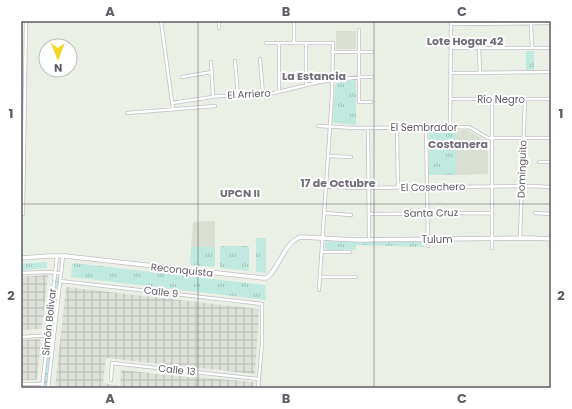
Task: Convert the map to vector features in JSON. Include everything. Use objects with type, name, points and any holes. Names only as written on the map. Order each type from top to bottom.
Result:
[{"type":"street","points":[[23,214],[26,21]]},
{"type":"street","points":[[161,21],[173,109]]},
{"type":"street","points":[[219,21],[219,28]]},
{"type":"street","points":[[294,21],[294,43]]},
{"type":"street","points":[[450,127],[451,23],[551,23]]},
{"type":"street","points":[[531,23],[532,48]]},
{"type":"street","points":[[359,30],[359,102],[372,102]]},
{"type":"street","points":[[266,43],[332,43],[330,126],[319,290]]},
{"type":"street","points":[[279,43],[279,92]]},
{"type":"street","points":[[306,43],[306,85]]},
{"type":"street","points":[[450,48],[551,48]]},
{"type":"street","points":[[479,48],[480,73]]},
{"type":"street","points":[[332,52],[372,52]]},
{"type":"street","points":[[260,59],[263,95]]},
{"type":"street","points":[[235,61],[238,96]]},
{"type":"street","points":[[211,62],[213,97]]},
{"type":"street","points":[[182,77],[212,72]]},
{"type":"street","points":[[450,73],[551,72]]},
{"type":"street","points":[[21,73],[26,73]]},
{"type":"street","name":"El Arriero","points":[[172,103],[213,97],[263,95],[319,82],[359,77],[372,77]]},
{"type":"street","name":"Río Negro","points":[[450,99],[551,99]]},
{"type":"street","points":[[492,99],[492,248]]},
{"type":"street","name":"Dominguito","points":[[520,238],[525,99]]},
{"type":"street","points":[[551,99],[551,138]]},
{"type":"street","points":[[127,113],[215,106]]},
{"type":"street","name":"El Sembrador","points":[[318,126],[368,128],[469,127],[488,138],[551,138]]},
{"type":"street","points":[[426,127],[428,246]]},
{"type":"street","points":[[368,128],[369,240]]},
{"type":"street","points":[[397,128],[398,188]]},
{"type":"street","points":[[328,156],[351,157]]},
{"type":"street","points":[[539,162],[551,162]]},
{"type":"street","name":"El Cosechero","points":[[314,186],[369,188],[551,187]]},
{"type":"street","points":[[324,213],[351,215]]},
{"type":"street","name":"Santa Cruz","points":[[369,214],[492,213]]},
{"type":"street","points":[[535,213],[551,214]]},
{"type":"street","name":"Reconquista","points":[[21,258],[62,256],[262,278],[268,277],[272,273],[295,239],[303,237],[323,238]]},
{"type":"street","name":"Tulum","points":[[323,238],[369,240],[492,238],[551,239]]},
{"type":"street","points":[[322,252],[350,252]]},
{"type":"street","name":"Simón Bolivar","points":[[42,388],[57,256]]},
{"type":"street","name":"Simón Bolivar","points":[[48,388],[62,256]]},
{"type":"street","points":[[21,274],[47,272],[61,273]]},
{"type":"street","points":[[320,277],[356,277]]},
{"type":"street","name":"Calle 9","points":[[60,281],[262,304],[262,344],[259,379]]},
{"type":"street","points":[[21,337],[54,334]]},
{"type":"street","name":"Calle 13","points":[[111,380],[112,363],[259,379]]},
{"type":"street","points":[[258,388],[259,379]]},
{"type":"street","points":[[21,384],[42,384]]},
{"type":"shaded area","points":[[336,31],[356,31],[355,49],[337,49]]},
{"type":"shaded area","points":[[467,130],[488,143],[488,174],[456,175],[456,131]]},
{"type":"shaded area","points":[[215,221],[215,247],[191,247],[193,222]]},
{"type":"shaded area","points":[[48,275],[42,328],[21,330],[21,277]]},
{"type":"shaded area","points":[[66,287],[259,309],[255,374],[106,358],[103,383],[120,386],[121,370],[254,382],[253,388],[55,388]]},
{"type":"shaded area","points":[[39,339],[41,341],[37,379],[21,380],[21,340]]},
{"type":"green space","points":[[526,51],[534,51],[534,70],[526,70]]},
{"type":"green space","points":[[354,80],[356,82],[356,125],[335,123],[333,121],[335,85],[337,83]]},
{"type":"green space","points":[[431,131],[456,131],[456,175],[429,175],[429,133]]},
{"type":"green space","points":[[256,238],[266,238],[266,273],[256,271]]},
{"type":"green space","points":[[327,241],[422,242],[424,247],[356,245],[356,250],[326,250],[325,243]]},
{"type":"green space","points":[[191,247],[215,247],[215,266],[190,265]]},
{"type":"green space","points":[[220,247],[249,247],[249,270],[247,271],[220,267]]},
{"type":"green space","points":[[47,262],[47,268],[21,270],[21,264]]},
{"type":"green space","points":[[74,263],[265,285],[266,300],[71,277],[72,264]]},
{"type":"green space","points":[[56,276],[59,277],[54,328],[52,328],[50,327]]},
{"type":"green space","points":[[49,340],[52,340],[47,388],[43,388]]},
{"type":"district","name":"Lote Hogar 42","points":[[465,41]]},
{"type":"district","name":"La Estancia","points":[[314,76]]},
{"type":"district","name":"Costanera","points":[[458,144]]},
{"type":"district","name":"17 de Octubre","points":[[338,183]]},
{"type":"district","name":"UPCN II","points":[[240,193]]}]
